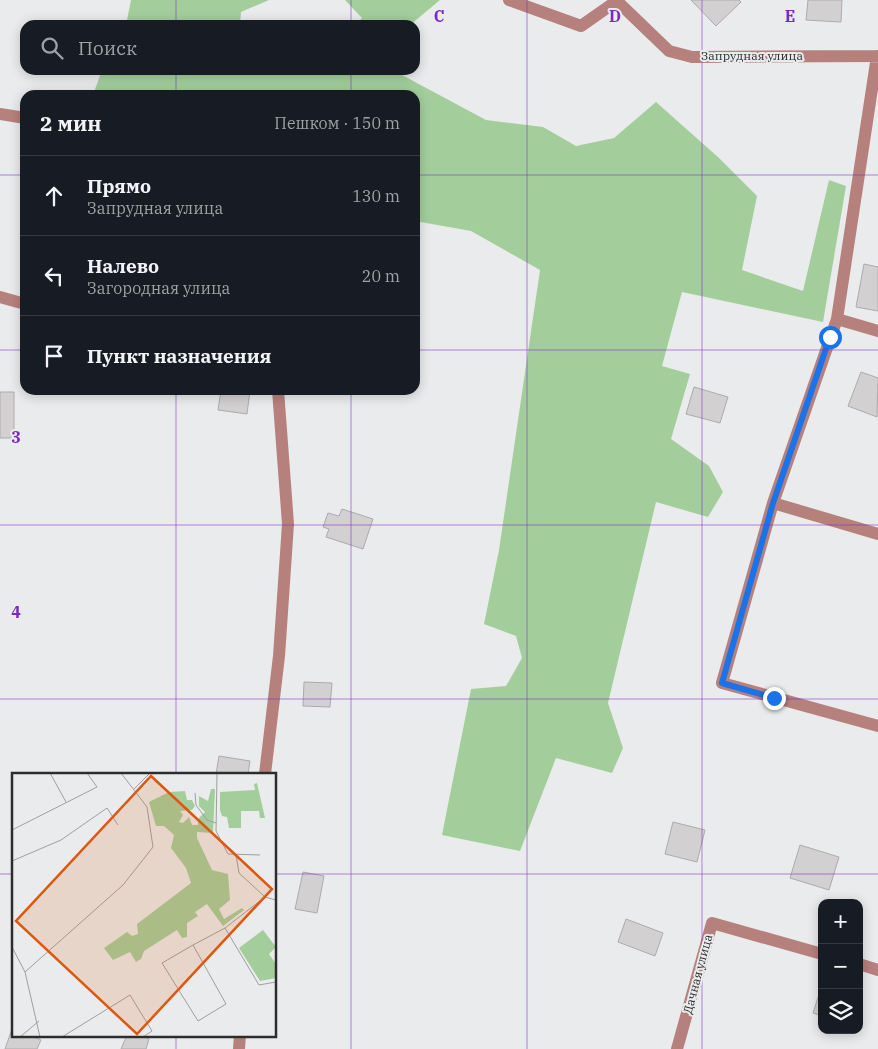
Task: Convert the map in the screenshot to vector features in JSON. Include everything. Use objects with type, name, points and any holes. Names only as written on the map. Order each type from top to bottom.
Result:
[{"type":"street","points":[[509,0],[581,26],[618,0]]},
{"type":"street","name":"Запрудная улица","points":[[618,0],[669,51],[692,57],[877,56],[837,319],[773,503],[722,683],[878,726]]},
{"type":"street","points":[[0,114],[20,117]]},
{"type":"street","points":[[0,297],[20,303]]},
{"type":"street","points":[[837,319],[878,331]]},
{"type":"street","points":[[265,773],[279,656],[288,524],[278,395]]},
{"type":"street","points":[[773,503],[878,534]]},
{"type":"street","name":"Дачная улица","points":[[677,1049],[712,923],[818,953]]},
{"type":"street","points":[[863,965],[878,970]]},
{"type":"street","points":[[239,1049],[240,1036]]},
{"type":"green space","points":[[131,0],[269,0],[241,12],[240,20],[127,20]]},
{"type":"green space","points":[[345,0],[440,0],[416,20],[360,20],[362,18]]},
{"type":"green space","points":[[100,75],[402,75],[486,120],[543,127],[576,146],[614,138],[656,102],[719,158],[757,196],[742,270],[803,291],[829,180],[846,186],[823,322],[682,292],[662,366],[690,374],[671,439],[709,466],[723,492],[708,517],[656,502],[608,703],[623,748],[612,773],[556,758],[520,851],[442,835],[471,689],[506,686],[522,658],[516,636],[484,624],[499,550],[540,270],[471,231],[420,222],[420,90],[95,90]]},
{"type":"building","points":[[691,0],[739,0],[741,2],[716,26]]},
{"type":"building","points":[[808,0],[842,0],[841,22],[806,20]]},
{"type":"building","points":[[864,264],[878,267],[878,311],[856,307]]},
{"type":"building","points":[[861,372],[878,378],[877,417],[848,406]]},
{"type":"building","points":[[694,387],[728,397],[720,423],[686,414]]},
{"type":"building","points":[[0,392],[14,392],[14,438],[0,438]]},
{"type":"building","points":[[220,395],[249,395],[247,414],[218,410]]},
{"type":"building","points":[[342,509],[373,519],[363,549],[326,537],[329,529],[323,527],[328,513],[339,516]]},
{"type":"building","points":[[304,682],[332,683],[330,707],[303,706]]},
{"type":"building","points":[[219,756],[250,761],[248,773],[216,773]]},
{"type":"building","points":[[673,822],[705,830],[697,862],[665,854]]},
{"type":"building","points":[[800,845],[839,857],[829,890],[790,878]]},
{"type":"building","points":[[303,872],[324,876],[317,913],[295,909]]},
{"type":"building","points":[[626,919],[663,933],[655,956],[618,942]]},
{"type":"building","points":[[818,997],[818,1015],[813,1013]]},
{"type":"building","points":[[12,1029],[12,1036],[31,1036],[41,1040],[37,1049],[5,1049]]},
{"type":"building","points":[[127,1036],[142,1036],[149,1039],[146,1049],[121,1049]]},
{"type":"route","points":[[774,698],[722,683],[773,503],[830,337]]}]
